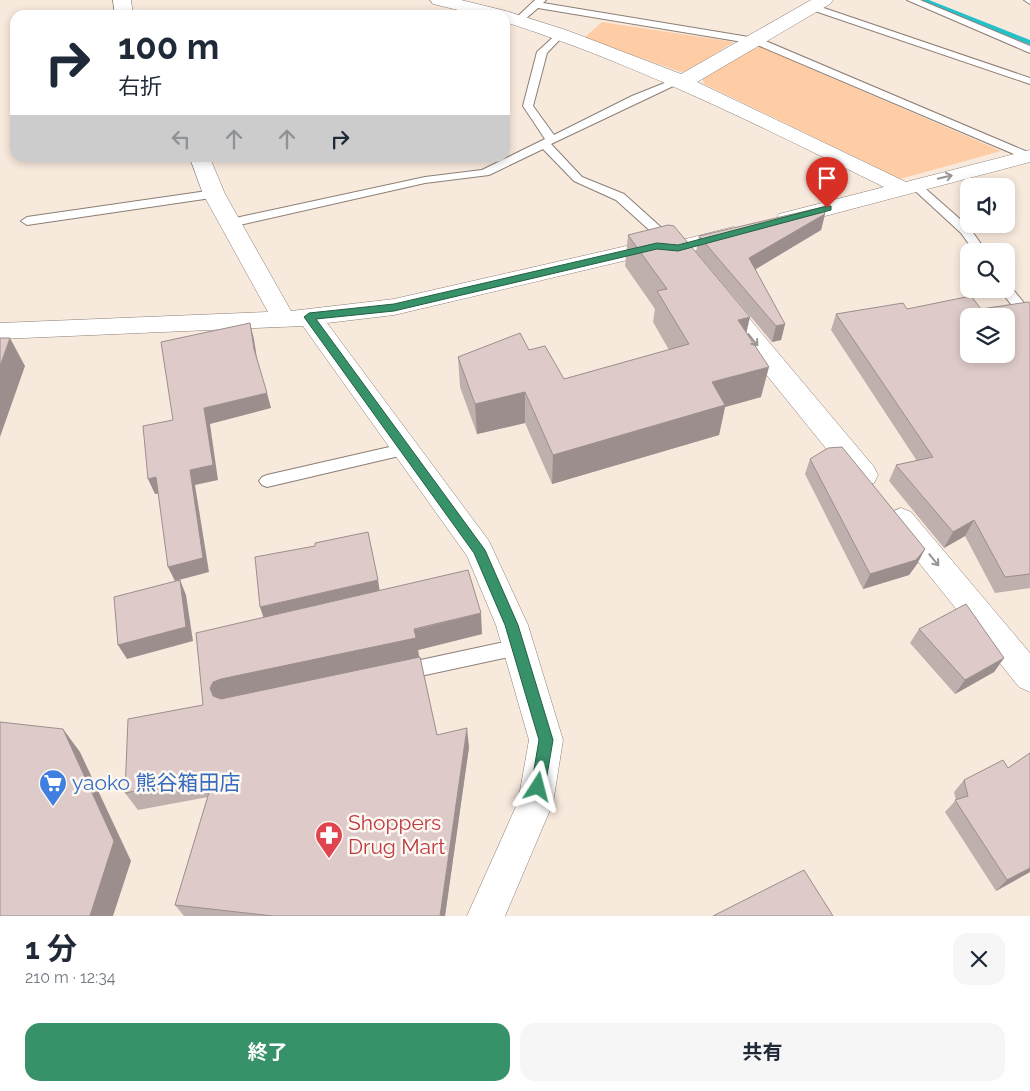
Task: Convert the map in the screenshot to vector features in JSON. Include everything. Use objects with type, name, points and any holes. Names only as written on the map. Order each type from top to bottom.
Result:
[{"type":"street","points":[[439,0],[482,10]]},
{"type":"street","points":[[680,80],[692,77],[818,3]]},
{"type":"street","points":[[510,17],[561,33],[680,80],[909,187]]},
{"type":"street","points":[[0,331],[296,318],[394,307],[657,246],[678,248],[1028,156]]},
{"type":"street","points":[[202,162],[214,194],[231,223],[296,318],[407,449],[479,550],[480,577],[512,625],[546,740],[535,803],[486,916]]},
{"type":"street","points":[[678,248],[1030,678]]},
{"type":"lane","points":[[912,0],[1030,50]]},
{"type":"lane","points":[[520,19],[539,3],[756,41],[1028,156]]},
{"type":"lane","points":[[818,3],[1030,81]]},
{"type":"lane","points":[[561,33],[542,52],[535,73],[528,106],[547,141],[578,179],[620,197],[678,248]]},
{"type":"lane","points":[[510,160],[636,98],[680,80]]},
{"type":"lane","points":[[231,223],[425,180],[485,173],[506,162]]},
{"type":"lane","points":[[909,187],[965,230],[974,243]]},
{"type":"lane","points":[[27,221],[214,194]]},
{"type":"lane","points":[[1012,298],[1030,319]]},
{"type":"lane","points":[[268,481],[407,449]]},
{"type":"lane","points":[[384,676],[518,647]]},
{"type":"shaded area","points":[[602,22],[734,42],[687,71],[681,72],[584,38]]},
{"type":"shaded area","points":[[752,47],[761,47],[1001,151],[900,179],[704,84],[702,77]]},
{"type":"building","points":[[823,207],[825,214],[749,258],[785,324],[776,326],[699,236]]},
{"type":"building","points":[[668,225],[674,226],[750,317],[738,320],[769,367],[712,382],[725,405],[553,455],[525,392],[475,404],[458,357],[520,333],[529,350],[545,346],[564,379],[689,344],[657,291],[667,289],[628,235]]},
{"type":"building","points":[[961,298],[973,298],[980,308],[960,308],[960,363],[1015,363],[1015,308],[988,308],[1030,303],[1030,574],[1005,577],[974,520],[953,532],[896,465],[933,457],[836,314],[903,303],[907,309]]},
{"type":"building","points":[[250,323],[254,349],[267,393],[204,408],[213,465],[190,470],[203,558],[168,567],[156,477],[148,479],[143,426],[173,420],[161,342]]},
{"type":"building","points":[[0,338],[10,338],[0,366]]},
{"type":"building","points":[[842,447],[925,549],[916,560],[870,574],[810,459],[828,448]]},
{"type":"building","points":[[368,532],[378,580],[260,607],[255,557],[315,546],[315,543]]},
{"type":"building","points":[[468,570],[481,613],[414,629],[416,638],[221,679],[213,682],[210,688],[213,696],[221,699],[420,657],[437,735],[467,728],[440,916],[273,916],[175,905],[214,776],[125,793],[128,719],[203,705],[196,633]]},
{"type":"building","points":[[180,580],[186,627],[118,645],[114,597]]},
{"type":"building","points":[[966,604],[1004,658],[965,680],[919,629]]},
{"type":"building","name":"yaoko 熊谷箱田店","points":[[0,722],[63,729],[114,841],[90,916],[0,916]]},
{"type":"building","points":[[1030,753],[1030,868],[1007,880],[955,800],[968,796],[964,780],[1003,760],[1008,768]]},
{"type":"building","points":[[804,870],[833,916],[713,916]]},
{"type":"waterway","points":[[923,0],[1030,43]]},
{"type":"place","name":"yaoko 熊谷箱田店","points":[[53,807]]},
{"type":"place","name":"Shoppers Drug Mart","points":[[329,859]]},
{"type":"route","points":[[538,787],[546,740],[512,625],[479,550],[443,498],[309,317],[394,307],[657,246],[678,248],[827,208]]}]
